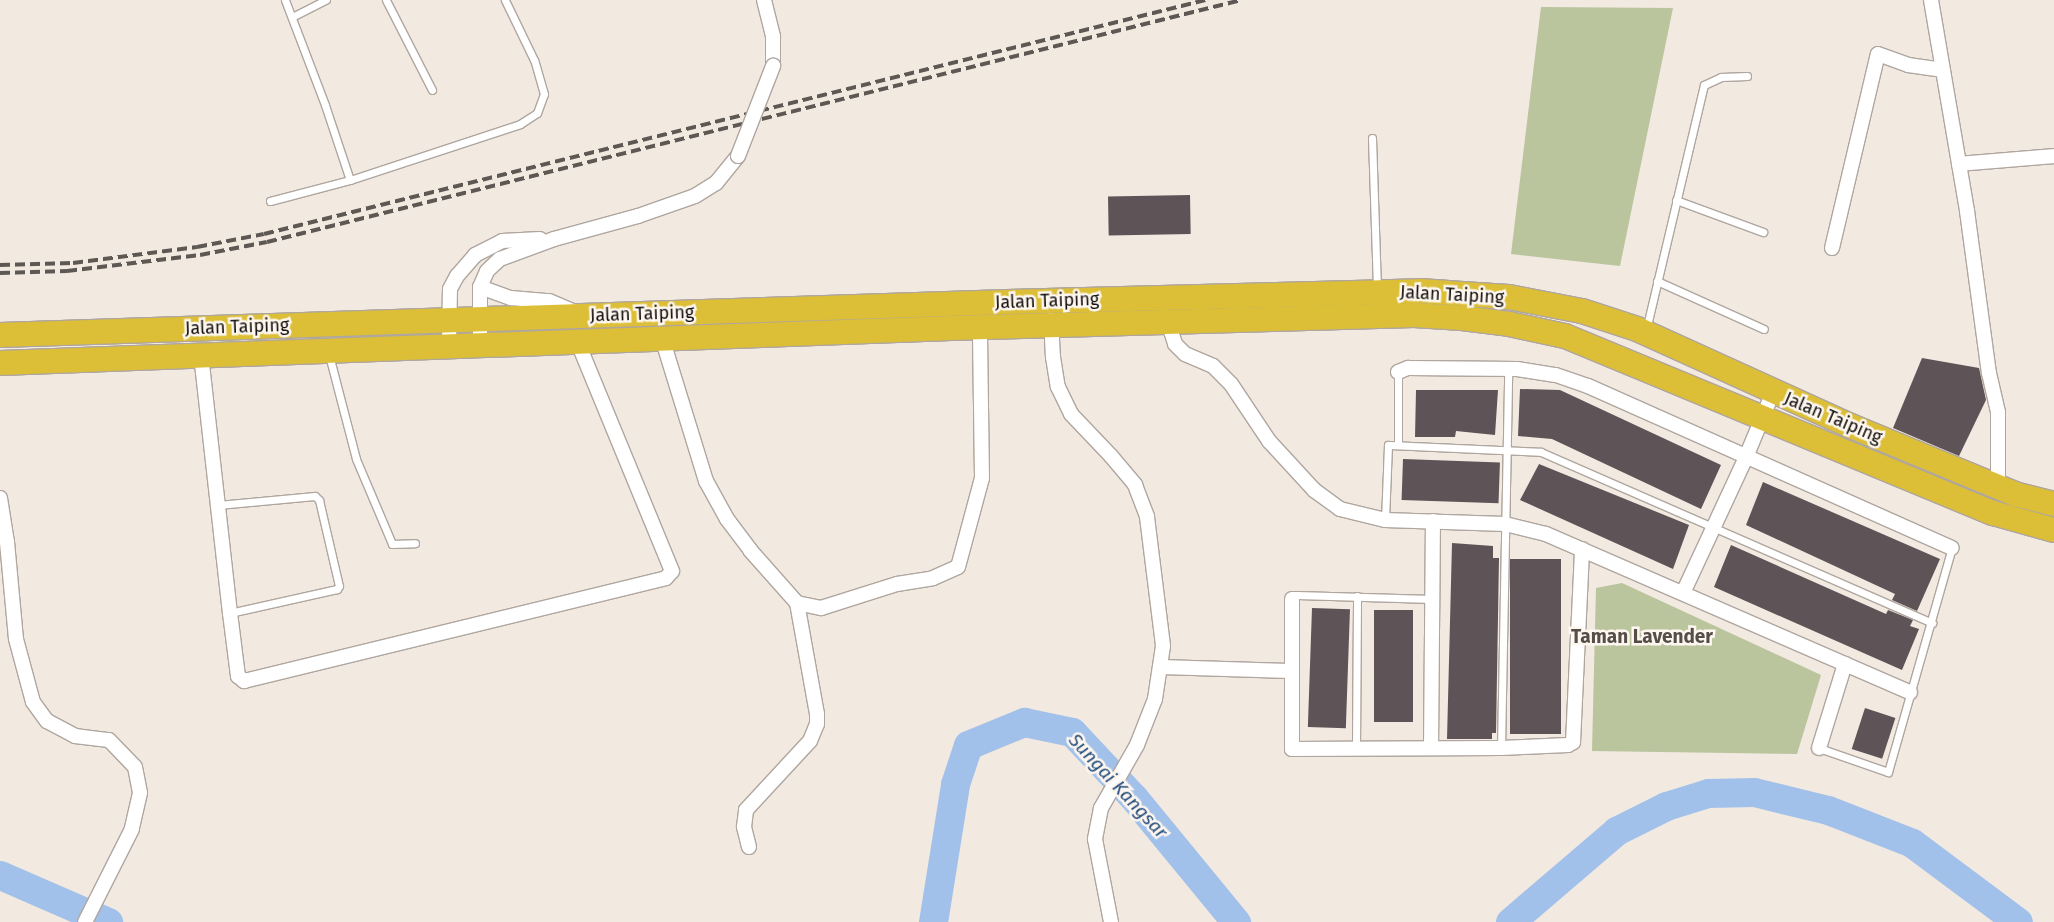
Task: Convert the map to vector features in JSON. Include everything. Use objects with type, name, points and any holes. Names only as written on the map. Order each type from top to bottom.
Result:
[{"type":"highway","name":"Jalan Taiping","points":[[0,363],[577,340],[1168,322],[1377,304],[1420,291],[1509,297],[1582,311],[1645,333],[1773,392],[1998,488],[2054,504]]},
{"type":"highway","name":"Jalan Taiping","points":[[0,335],[1050,300],[1377,304],[1414,315],[1462,318],[1509,324],[1564,336],[1993,513],[2054,530]]},
{"type":"street","points":[[480,344],[480,287],[487,271],[500,259],[554,239],[646,214],[695,196],[716,183],[738,156],[773,66],[773,37],[764,0]]},
{"type":"street","points":[[1931,0],[1959,164],[1989,373],[1998,412],[1998,488]]},
{"type":"street","points":[[1832,248],[1878,54],[1908,65],[1942,70]]},
{"type":"street","points":[[1959,164],[2054,156]]},
{"type":"street","points":[[449,345],[450,288],[456,276],[475,255],[502,241],[554,239]]},
{"type":"street","points":[[480,287],[511,298],[549,301],[583,316]]},
{"type":"street","points":[[1050,300],[1053,357],[1058,387],[1070,414],[1111,456],[1135,485],[1147,517],[1163,646],[1155,699],[1137,745],[1101,808],[1094,839],[1111,922]]},
{"type":"street","points":[[1168,322],[1175,344],[1185,354],[1213,366],[1231,384],[1269,442],[1314,490],[1340,509],[1385,520],[1505,524],[1546,534],[1910,692]]},
{"type":"street","points":[[797,603],[821,608],[897,584],[933,578],[958,567],[982,478],[980,327]]},
{"type":"street","points":[[662,338],[706,481],[727,519],[750,550],[797,603],[818,714],[817,724],[810,741],[746,810],[744,827],[749,847]]},
{"type":"street","points":[[201,354],[238,676],[244,681],[666,578],[672,571],[577,340]]},
{"type":"street","points":[[1398,372],[1408,368],[1508,369],[1556,375],[1588,386],[1952,548]]},
{"type":"street","points":[[1683,593],[1746,457],[1773,392]]},
{"type":"street","points":[[0,498],[7,542],[16,639],[33,702],[47,721],[75,736],[109,740],[135,768],[140,793],[132,829],[100,896],[85,922]]},
{"type":"street","points":[[1431,747],[1433,522]]},
{"type":"street","points":[[1292,599],[1290,671],[1292,749],[1562,746],[1572,742],[1582,549]]},
{"type":"street","points":[[1819,748],[1845,664]]},
{"type":"street","points":[[1160,666],[1290,671]]},
{"type":"lane","points":[[285,0],[325,105],[350,180]]},
{"type":"lane","points":[[292,17],[326,0]]},
{"type":"lane","points":[[386,0],[432,90]]},
{"type":"lane","points":[[270,201],[350,180],[520,124],[538,114],[544,94],[534,60],[505,0]]},
{"type":"lane","points":[[1645,333],[1704,85],[1721,77],[1747,76]]},
{"type":"lane","points":[[1372,138],[1377,304]]},
{"type":"lane","points":[[1676,200],[1763,232]]},
{"type":"lane","points":[[1657,281],[1764,329]]},
{"type":"lane","points":[[327,350],[356,459],[392,544],[415,544]]},
{"type":"lane","points":[[1501,748],[1508,369]]},
{"type":"lane","points":[[1398,372],[1398,445]]},
{"type":"lane","points":[[1385,520],[1388,445],[1541,452],[1932,623]]},
{"type":"lane","points":[[218,505],[315,496],[319,500],[339,586],[337,589],[230,614]]},
{"type":"lane","points":[[1819,748],[1888,772],[1952,548]]},
{"type":"lane","points":[[1292,599],[1293,595],[1297,595],[1432,599]]},
{"type":"lane","points":[[1356,747],[1358,596]]},
{"type":"green space","points":[[1541,7],[1673,8],[1620,266],[1511,254]]},
{"type":"green space","points":[[1622,583],[1821,675],[1797,754],[1592,751],[1596,588]]},
{"type":"building","points":[[1190,195],[1191,234],[1109,235],[1108,196]]},
{"type":"building","points":[[1922,358],[1979,368],[1986,400],[1959,456],[1893,428]]},
{"type":"building","points":[[1520,389],[1560,390],[1721,465],[1701,509],[1552,439],[1518,436]]},
{"type":"building","points":[[1416,390],[1498,390],[1495,435],[1456,431],[1455,437],[1415,437]]},
{"type":"building","points":[[1403,459],[1500,462],[1499,503],[1402,500]]},
{"type":"building","points":[[1539,464],[1689,525],[1673,569],[1520,500]]},
{"type":"building","points":[[1763,482],[1940,559],[1917,611],[1892,600],[1895,594],[1746,525]]},
{"type":"building","points":[[1452,543],[1493,546],[1493,558],[1499,558],[1496,733],[1492,733],[1492,739],[1447,739]]},
{"type":"building","points":[[1731,545],[1886,614],[1888,610],[1913,620],[1910,626],[1919,629],[1902,670],[1714,587]]},
{"type":"building","points":[[1510,559],[1561,559],[1561,734],[1510,734]]},
{"type":"building","points":[[1312,608],[1350,609],[1346,728],[1308,727]]},
{"type":"building","points":[[1374,610],[1413,610],[1413,722],[1374,722]]},
{"type":"building","points":[[1865,708],[1895,718],[1882,759],[1852,749]]},
{"type":"waterway","name":"Sungai Kangsar","points":[[933,922],[955,784],[968,745],[1024,722],[1072,732],[1134,798],[1236,922]]},
{"type":"waterway","name":"Sungai Kangsar","points":[[1510,922],[1616,831],[1666,806],[1708,793],[1754,792],[1828,810],[1912,843],[2018,922]]},
{"type":"waterway","name":"Sungai Kangsar","points":[[0,875],[108,922]]},
{"type":"railway","points":[[0,265],[73,263],[197,247],[264,234],[1205,0]]},
{"type":"railway","points":[[0,273],[67,271],[200,255],[267,242],[1241,0]]},
{"type":"district","name":"Taman Lavender","points":[[1642,637]]}]
